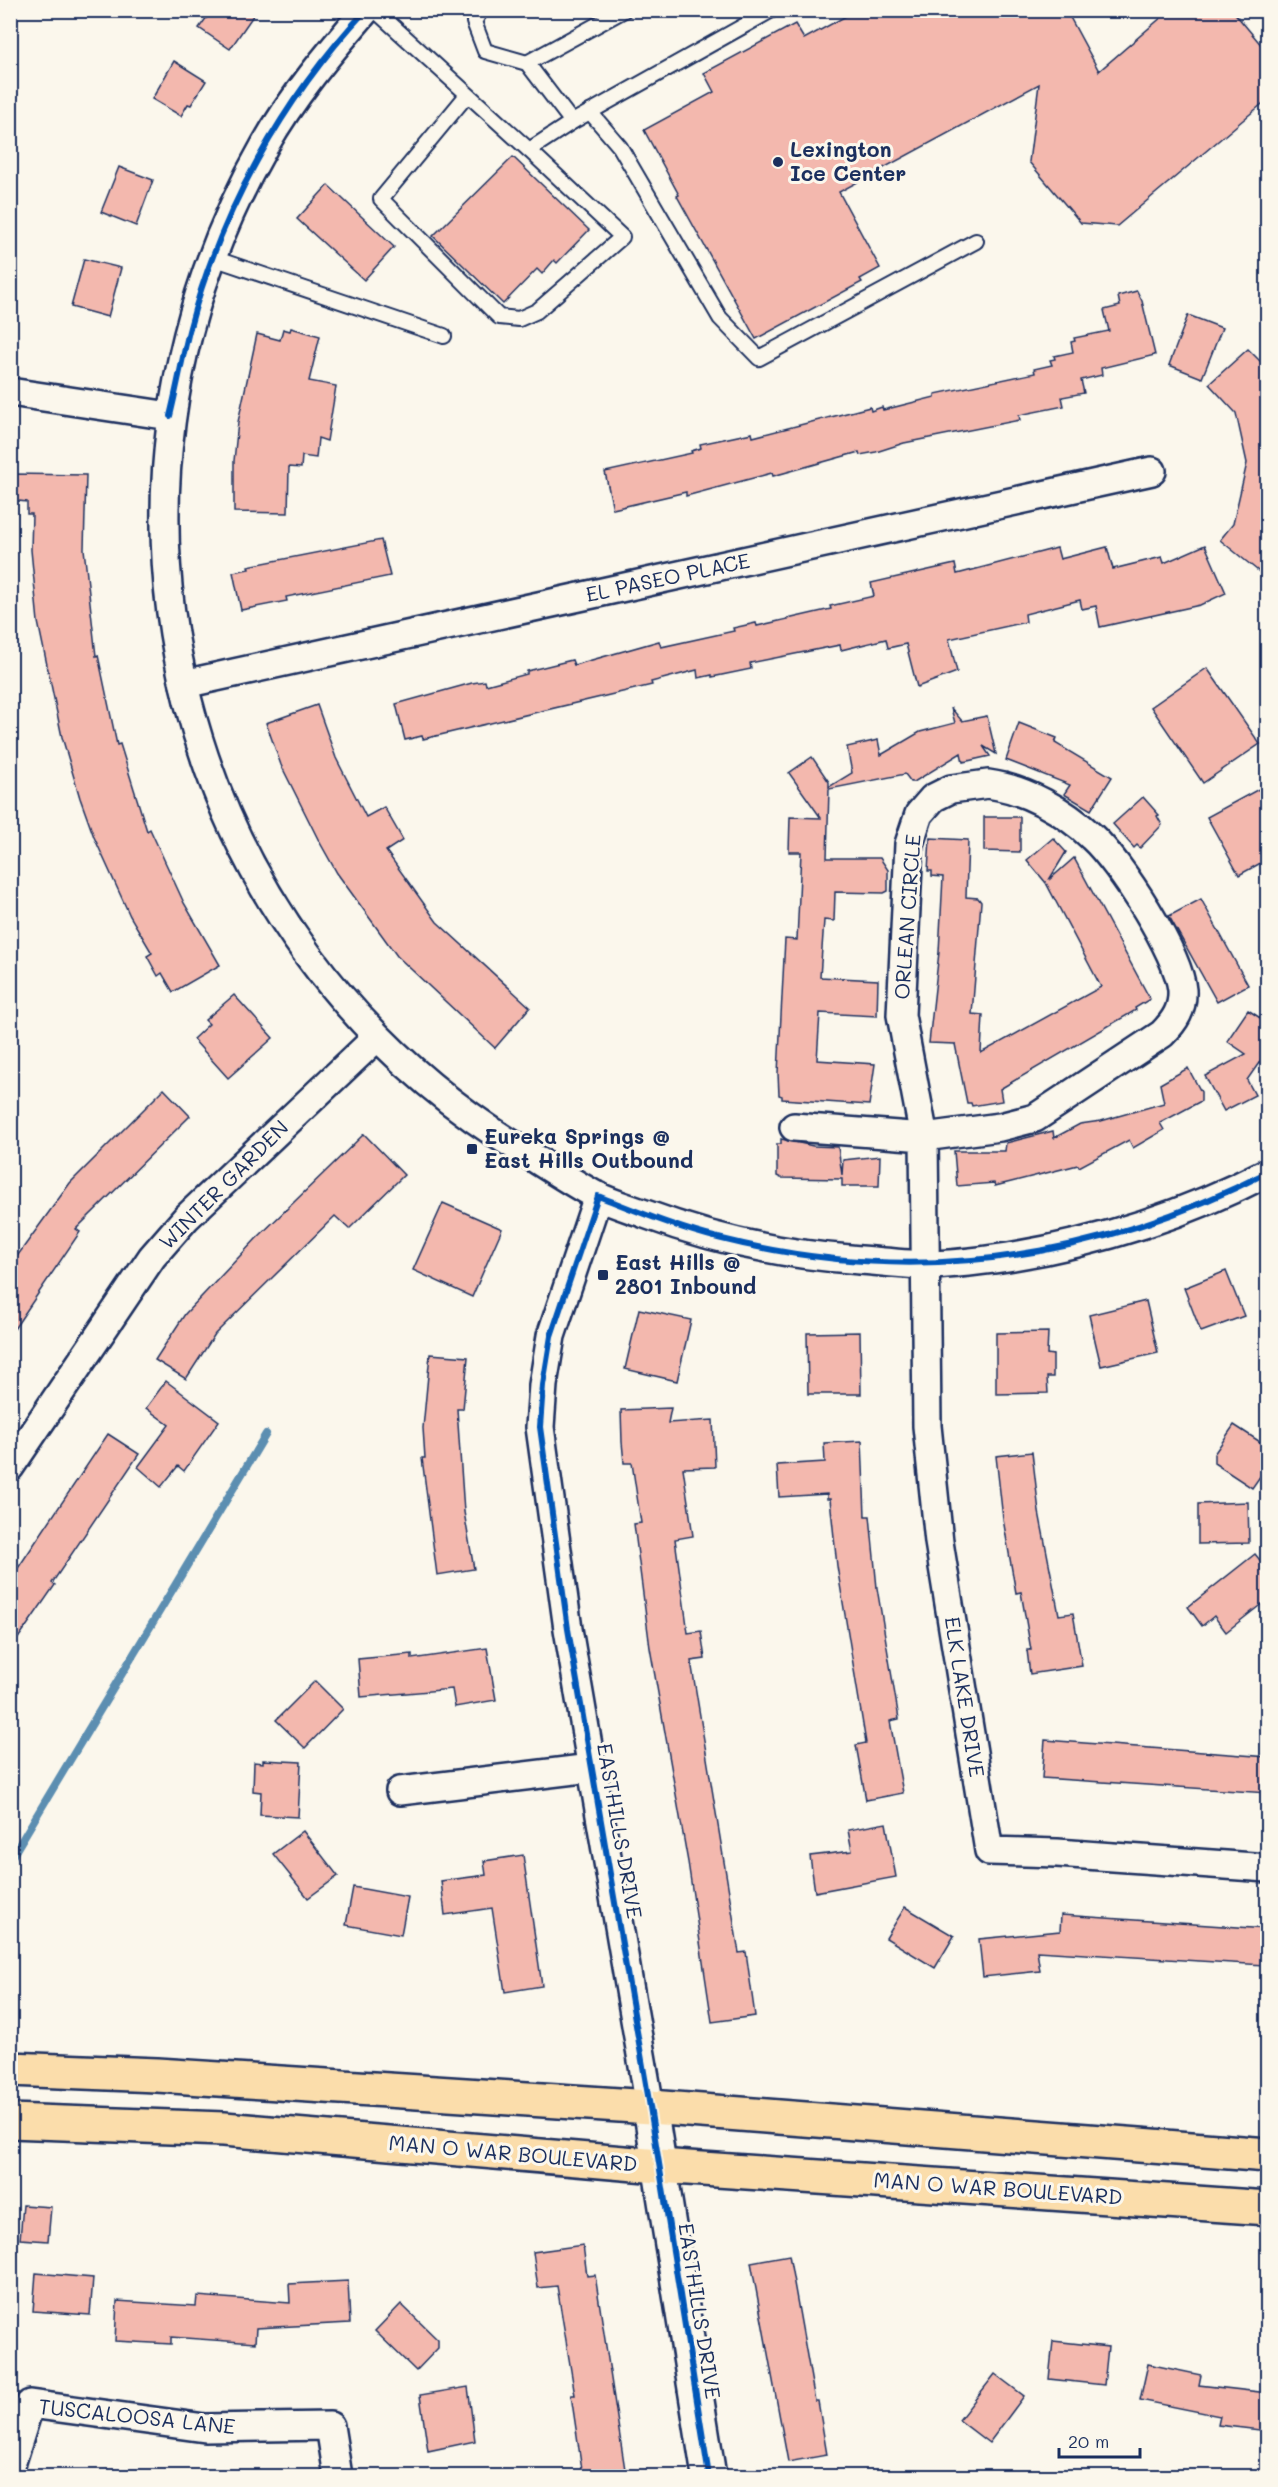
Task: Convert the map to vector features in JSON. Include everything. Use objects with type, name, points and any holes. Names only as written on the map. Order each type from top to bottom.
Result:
[{"type":"main road","points":[[10,2069],[157,2075],[650,2107],[1268,2155]]},
{"type":"main road","name":"MAN O WAR BOULEVARD","points":[[10,2121],[224,2129],[659,2166],[1268,2208]]},
{"type":"street","points":[[367,11],[303,86],[266,144],[213,258],[189,331],[170,416],[166,485],[166,576],[170,611],[184,684],[218,796],[253,869],[303,951],[376,1038],[436,1092],[486,1129],[598,1196],[706,1234],[772,1251],[926,1265],[989,1259],[1094,1240],[1183,1212],[1268,1172]]},
{"type":"street","points":[[10,392],[170,416]]},
{"type":"street","name":"EL PASEO PLACE","points":[[184,684],[1152,471]]},
{"type":"street","name":"ORLEAN CIRCLE","points":[[794,1127],[924,1137],[999,1128],[1035,1118],[1162,1034],[1175,1021],[1181,1006],[1182,989],[1177,971],[1139,896],[1107,852],[1075,823],[1040,802],[1007,787],[988,784],[951,789],[933,798],[919,814],[913,827],[909,844],[901,1015],[924,1137],[926,1265]]},
{"type":"street","name":"WINTER GARDEN","points":[[10,1467],[152,1257],[186,1218],[376,1038]]},
{"type":"street","name":"EASTHILLS DRIVE","points":[[598,1196],[551,1336],[543,1385],[540,1427],[568,1629],[650,2107],[709,2476]]},
{"type":"street","name":"ELK LAKE DRIVE","points":[[926,1265],[927,1426],[939,1542],[990,1851],[1057,1852],[1268,1868]]},
{"type":"street","points":[[400,1791],[591,1768]]},
{"type":"street","name":"TUSCALOOSA LANE","points":[[10,2468],[30,2404],[205,2428],[330,2426],[338,2476]]},
{"type":"lane","points":[[482,10],[474,22],[485,51],[527,63],[572,122]]},
{"type":"lane","points":[[527,63],[624,10]]},
{"type":"lane","points":[[529,150],[572,122],[772,10]]},
{"type":"lane","points":[[367,11],[467,95],[622,237],[537,311],[519,319],[499,318],[381,199],[467,95]]},
{"type":"lane","points":[[590,112],[621,147],[720,318],[759,358],[976,241]]},
{"type":"lane","points":[[213,258],[444,336]]},
{"type":"building","points":[[212,10],[257,10],[230,49],[199,28]]},
{"type":"building","name":"Lexington Ice Center","points":[[857,10],[1066,10],[1099,71],[1170,10],[1232,10],[1268,53],[1268,99],[1117,226],[1081,223],[1029,162],[1039,84],[839,192],[880,268],[860,279],[862,282],[756,339],[677,196],[679,195],[644,130],[714,92],[704,73],[795,24],[804,39]]},
{"type":"building","points":[[174,61],[206,81],[181,116],[152,99]]},
{"type":"building","points":[[513,157],[589,230],[557,263],[554,260],[542,274],[537,269],[503,304],[433,236]]},
{"type":"building","points":[[119,167],[153,180],[136,226],[101,212]]},
{"type":"building","points":[[328,185],[394,247],[364,280],[297,219]]},
{"type":"building","points":[[84,259],[121,268],[108,317],[71,307]]},
{"type":"building","points":[[1137,291],[1142,301],[1155,355],[1101,368],[1102,375],[1081,380],[1084,393],[1062,397],[1064,406],[1019,415],[1020,420],[904,443],[876,452],[860,455],[859,452],[773,476],[772,473],[686,496],[686,492],[613,509],[605,472],[692,453],[691,451],[701,448],[700,444],[752,433],[753,437],[870,407],[871,411],[882,407],[883,410],[935,397],[935,394],[1035,373],[1034,369],[1052,365],[1050,360],[1055,359],[1054,356],[1073,352],[1071,342],[1075,341],[1074,338],[1109,331],[1104,310],[1120,306],[1118,296]]},
{"type":"building","points":[[1188,315],[1222,328],[1202,378],[1169,365]]},
{"type":"building","points":[[291,328],[320,336],[309,381],[336,386],[327,441],[318,438],[316,458],[302,456],[301,468],[289,467],[288,513],[234,512],[234,461],[238,422],[257,334],[280,340],[283,329],[290,331]]},
{"type":"building","points":[[1248,349],[1268,369],[1268,579],[1220,540],[1233,524],[1247,463],[1236,413],[1209,384]]},
{"type":"building","points":[[10,474],[86,475],[84,549],[96,656],[98,655],[117,745],[120,744],[147,831],[150,829],[184,903],[220,965],[173,992],[162,973],[158,976],[147,956],[152,953],[130,916],[94,837],[80,798],[62,737],[38,622],[31,550],[32,514],[27,514],[27,502],[10,500]]},
{"type":"building","points":[[381,540],[390,576],[286,597],[287,601],[241,610],[233,572],[249,569],[248,566]]},
{"type":"building","points":[[1205,545],[1226,593],[1200,605],[1100,627],[1096,606],[1082,609],[1080,600],[1025,614],[1026,622],[949,639],[957,672],[917,687],[906,644],[888,648],[886,639],[841,650],[840,645],[750,663],[751,669],[712,677],[712,675],[698,678],[697,670],[651,682],[652,685],[423,739],[422,736],[405,740],[396,704],[472,683],[485,681],[486,685],[527,674],[527,671],[572,660],[574,665],[659,641],[661,647],[734,631],[733,628],[756,623],[757,626],[831,609],[830,606],[874,596],[871,583],[955,564],[957,574],[1057,548],[1060,559],[1107,547],[1113,569],[1162,557],[1164,563]]},
{"type":"building","points":[[1207,668],[1260,744],[1203,783],[1151,707]]},
{"type":"building","points":[[317,705],[336,758],[366,817],[384,807],[403,840],[386,851],[437,922],[530,1007],[495,1048],[397,956],[337,873],[319,841],[281,765],[266,723]]},
{"type":"building","points":[[951,708],[962,721],[987,716],[996,754],[983,746],[990,756],[963,762],[961,753],[914,782],[911,782],[905,774],[829,789],[827,858],[880,858],[888,870],[888,891],[884,893],[835,892],[834,921],[824,920],[820,977],[878,980],[877,1016],[820,1013],[817,1060],[875,1064],[869,1105],[782,1099],[779,1095],[778,1073],[785,939],[797,940],[801,852],[789,852],[790,817],[821,818],[789,773],[812,757],[829,782],[829,787],[852,773],[847,747],[878,740],[881,755],[920,732],[955,723]]},
{"type":"building","points":[[1019,723],[1057,738],[1055,743],[1112,777],[1091,810],[1064,794],[1070,785],[1006,760]]},
{"type":"building","points":[[1268,784],[1268,859],[1239,875],[1207,817]]},
{"type":"building","points":[[1143,797],[1159,815],[1157,816],[1162,825],[1140,848],[1137,845],[1134,848],[1113,824]]},
{"type":"building","points":[[984,817],[1020,817],[1020,852],[984,851]]},
{"type":"building","points":[[930,838],[968,840],[966,897],[978,898],[981,902],[972,1014],[983,1015],[981,1053],[1101,987],[1046,883],[1027,860],[1053,838],[1066,852],[1049,880],[1074,858],[1150,999],[1135,1008],[1136,1010],[1000,1089],[1002,1101],[972,1106],[971,1103],[967,1103],[955,1044],[929,1043],[939,952],[943,877],[932,876],[932,871],[928,871]]},
{"type":"building","points":[[1201,899],[1248,985],[1217,1002],[1169,916]]},
{"type":"building","points":[[234,995],[273,1038],[228,1078],[193,1039],[209,1024],[205,1020]]},
{"type":"building","points":[[1248,1010],[1268,1023],[1268,1050],[1247,1080],[1255,1095],[1224,1111],[1205,1076],[1246,1054],[1227,1041]]},
{"type":"building","points":[[1188,1068],[1201,1092],[1201,1101],[1160,1123],[1164,1130],[1133,1148],[1129,1140],[1079,1167],[1078,1165],[995,1186],[994,1183],[957,1186],[954,1151],[1005,1151],[1006,1143],[1053,1131],[1054,1138],[1080,1124],[1101,1121],[1164,1103],[1160,1084]]},
{"type":"building","points":[[164,1089],[190,1116],[76,1229],[80,1232],[10,1335],[10,1266],[70,1183]]},
{"type":"building","points":[[364,1134],[404,1175],[349,1229],[335,1216],[215,1334],[186,1379],[155,1360],[185,1314],[256,1239]]},
{"type":"building","points":[[781,1139],[813,1146],[838,1147],[842,1175],[843,1160],[880,1156],[879,1186],[842,1186],[842,1179],[781,1178],[777,1176],[777,1144],[781,1144]]},
{"type":"building","points":[[443,1203],[502,1229],[472,1297],[413,1270]]},
{"type":"building","points":[[1226,1271],[1244,1316],[1201,1332],[1184,1288]]},
{"type":"building","points":[[1146,1301],[1158,1353],[1101,1366],[1089,1315]]},
{"type":"building","points":[[639,1309],[691,1320],[677,1381],[625,1369]]},
{"type":"building","points":[[860,1332],[861,1394],[808,1394],[807,1333]]},
{"type":"building","points":[[1048,1332],[1047,1354],[1053,1355],[1053,1377],[1047,1377],[1048,1393],[996,1394],[996,1333]]},
{"type":"building","points":[[430,1354],[468,1357],[463,1409],[457,1409],[464,1512],[474,1569],[437,1575],[422,1458],[425,1458],[423,1428]]},
{"type":"building","points":[[166,1381],[219,1421],[184,1471],[178,1466],[161,1487],[138,1467],[169,1425],[146,1408]]},
{"type":"building","points":[[671,1408],[668,1423],[713,1420],[715,1467],[683,1468],[693,1536],[675,1539],[688,1633],[701,1631],[705,1659],[691,1661],[739,1953],[746,1952],[755,2016],[712,2022],[688,1862],[650,1648],[634,1524],[641,1523],[632,1463],[624,1463],[622,1442],[621,1410]]},
{"type":"building","points":[[1234,1425],[1268,1447],[1268,1465],[1252,1488],[1214,1463],[1214,1454]]},
{"type":"building","points":[[108,1434],[139,1454],[52,1583],[55,1585],[10,1650],[10,1580]]},
{"type":"building","points":[[862,1441],[865,1516],[870,1516],[877,1588],[899,1719],[890,1721],[903,1793],[866,1800],[856,1745],[866,1743],[837,1566],[830,1499],[827,1499],[827,1494],[779,1497],[777,1465],[825,1462],[824,1443]]},
{"type":"building","points":[[1032,1452],[1039,1512],[1059,1615],[1073,1613],[1082,1666],[1030,1674],[1027,1650],[1031,1650],[1021,1592],[1016,1593],[1003,1519],[996,1456]]},
{"type":"building","points":[[1248,1502],[1249,1543],[1198,1544],[1198,1504]]},
{"type":"building","points":[[1255,1554],[1268,1570],[1268,1599],[1226,1632],[1214,1616],[1202,1626],[1188,1607]]},
{"type":"building","points":[[487,1648],[496,1700],[455,1707],[452,1689],[361,1697],[358,1659],[412,1654],[412,1659]]},
{"type":"building","points":[[315,1681],[343,1709],[305,1748],[276,1720]]},
{"type":"building","points":[[1045,1740],[1268,1757],[1268,1793],[1042,1778]]},
{"type":"building","points":[[263,1760],[301,1762],[298,1817],[260,1815],[261,1792],[253,1791],[254,1762],[263,1763]]},
{"type":"building","points":[[886,1823],[896,1877],[815,1892],[810,1856],[852,1851],[848,1830]]},
{"type":"building","points":[[303,1831],[338,1876],[308,1898],[273,1854]]},
{"type":"building","points":[[523,1855],[542,1986],[505,1992],[492,1908],[445,1915],[441,1881],[486,1875],[484,1861]]},
{"type":"building","points":[[353,1887],[408,1897],[401,1935],[346,1925]]},
{"type":"building","points":[[905,1907],[954,1936],[935,1968],[886,1938]]},
{"type":"building","points":[[1061,1915],[1267,1929],[1264,1965],[1037,1951],[1040,1971],[983,1977],[979,1939],[1060,1931]]},
{"type":"building","points":[[23,2205],[51,2207],[48,2241],[20,2239]]},
{"type":"building","points":[[583,2245],[587,2276],[595,2275],[626,2476],[583,2476],[571,2395],[575,2395],[557,2286],[538,2288],[533,2252]]},
{"type":"building","points":[[789,2255],[827,2455],[788,2462],[751,2262]]},
{"type":"building","points":[[36,2273],[93,2278],[90,2315],[33,2311]]},
{"type":"building","points":[[348,2281],[350,2323],[256,2328],[255,2343],[171,2337],[171,2344],[115,2341],[117,2301],[196,2306],[197,2296],[290,2303],[289,2284]]},
{"type":"building","points":[[401,2304],[438,2340],[438,2348],[416,2371],[375,2331]]},
{"type":"building","points":[[1053,2341],[1108,2347],[1104,2385],[1049,2379]]},
{"type":"building","points":[[1148,2364],[1201,2375],[1199,2385],[1268,2393],[1268,2431],[1218,2425],[1220,2416],[1140,2400]]},
{"type":"building","points":[[995,2374],[1024,2396],[989,2443],[959,2420]]},
{"type":"building","points":[[468,2387],[475,2441],[428,2451],[420,2395]]},
{"type":"waterway","points":[[10,1860],[266,1434]]},
{"type":"cycle path","points":[[170,416],[189,331],[202,287],[236,201],[281,120],[307,81],[366,10]]},
{"type":"cycle path","points":[[709,2476],[650,2107],[568,1629],[540,1427],[543,1385],[551,1336],[598,1196],[703,1234],[790,1253],[860,1261],[930,1262],[999,1257],[1068,1245],[1135,1227],[1202,1203],[1268,1172]]},
{"type":"place","name":"Lexington Ice Center","points":[[778,162]]},
{"type":"place","name":"Eureka Springs @ East Hills Outbound","points":[[472,1149]]},
{"type":"place","name":"East Hills @ 2801 Inbound","points":[[603,1275]]}]
